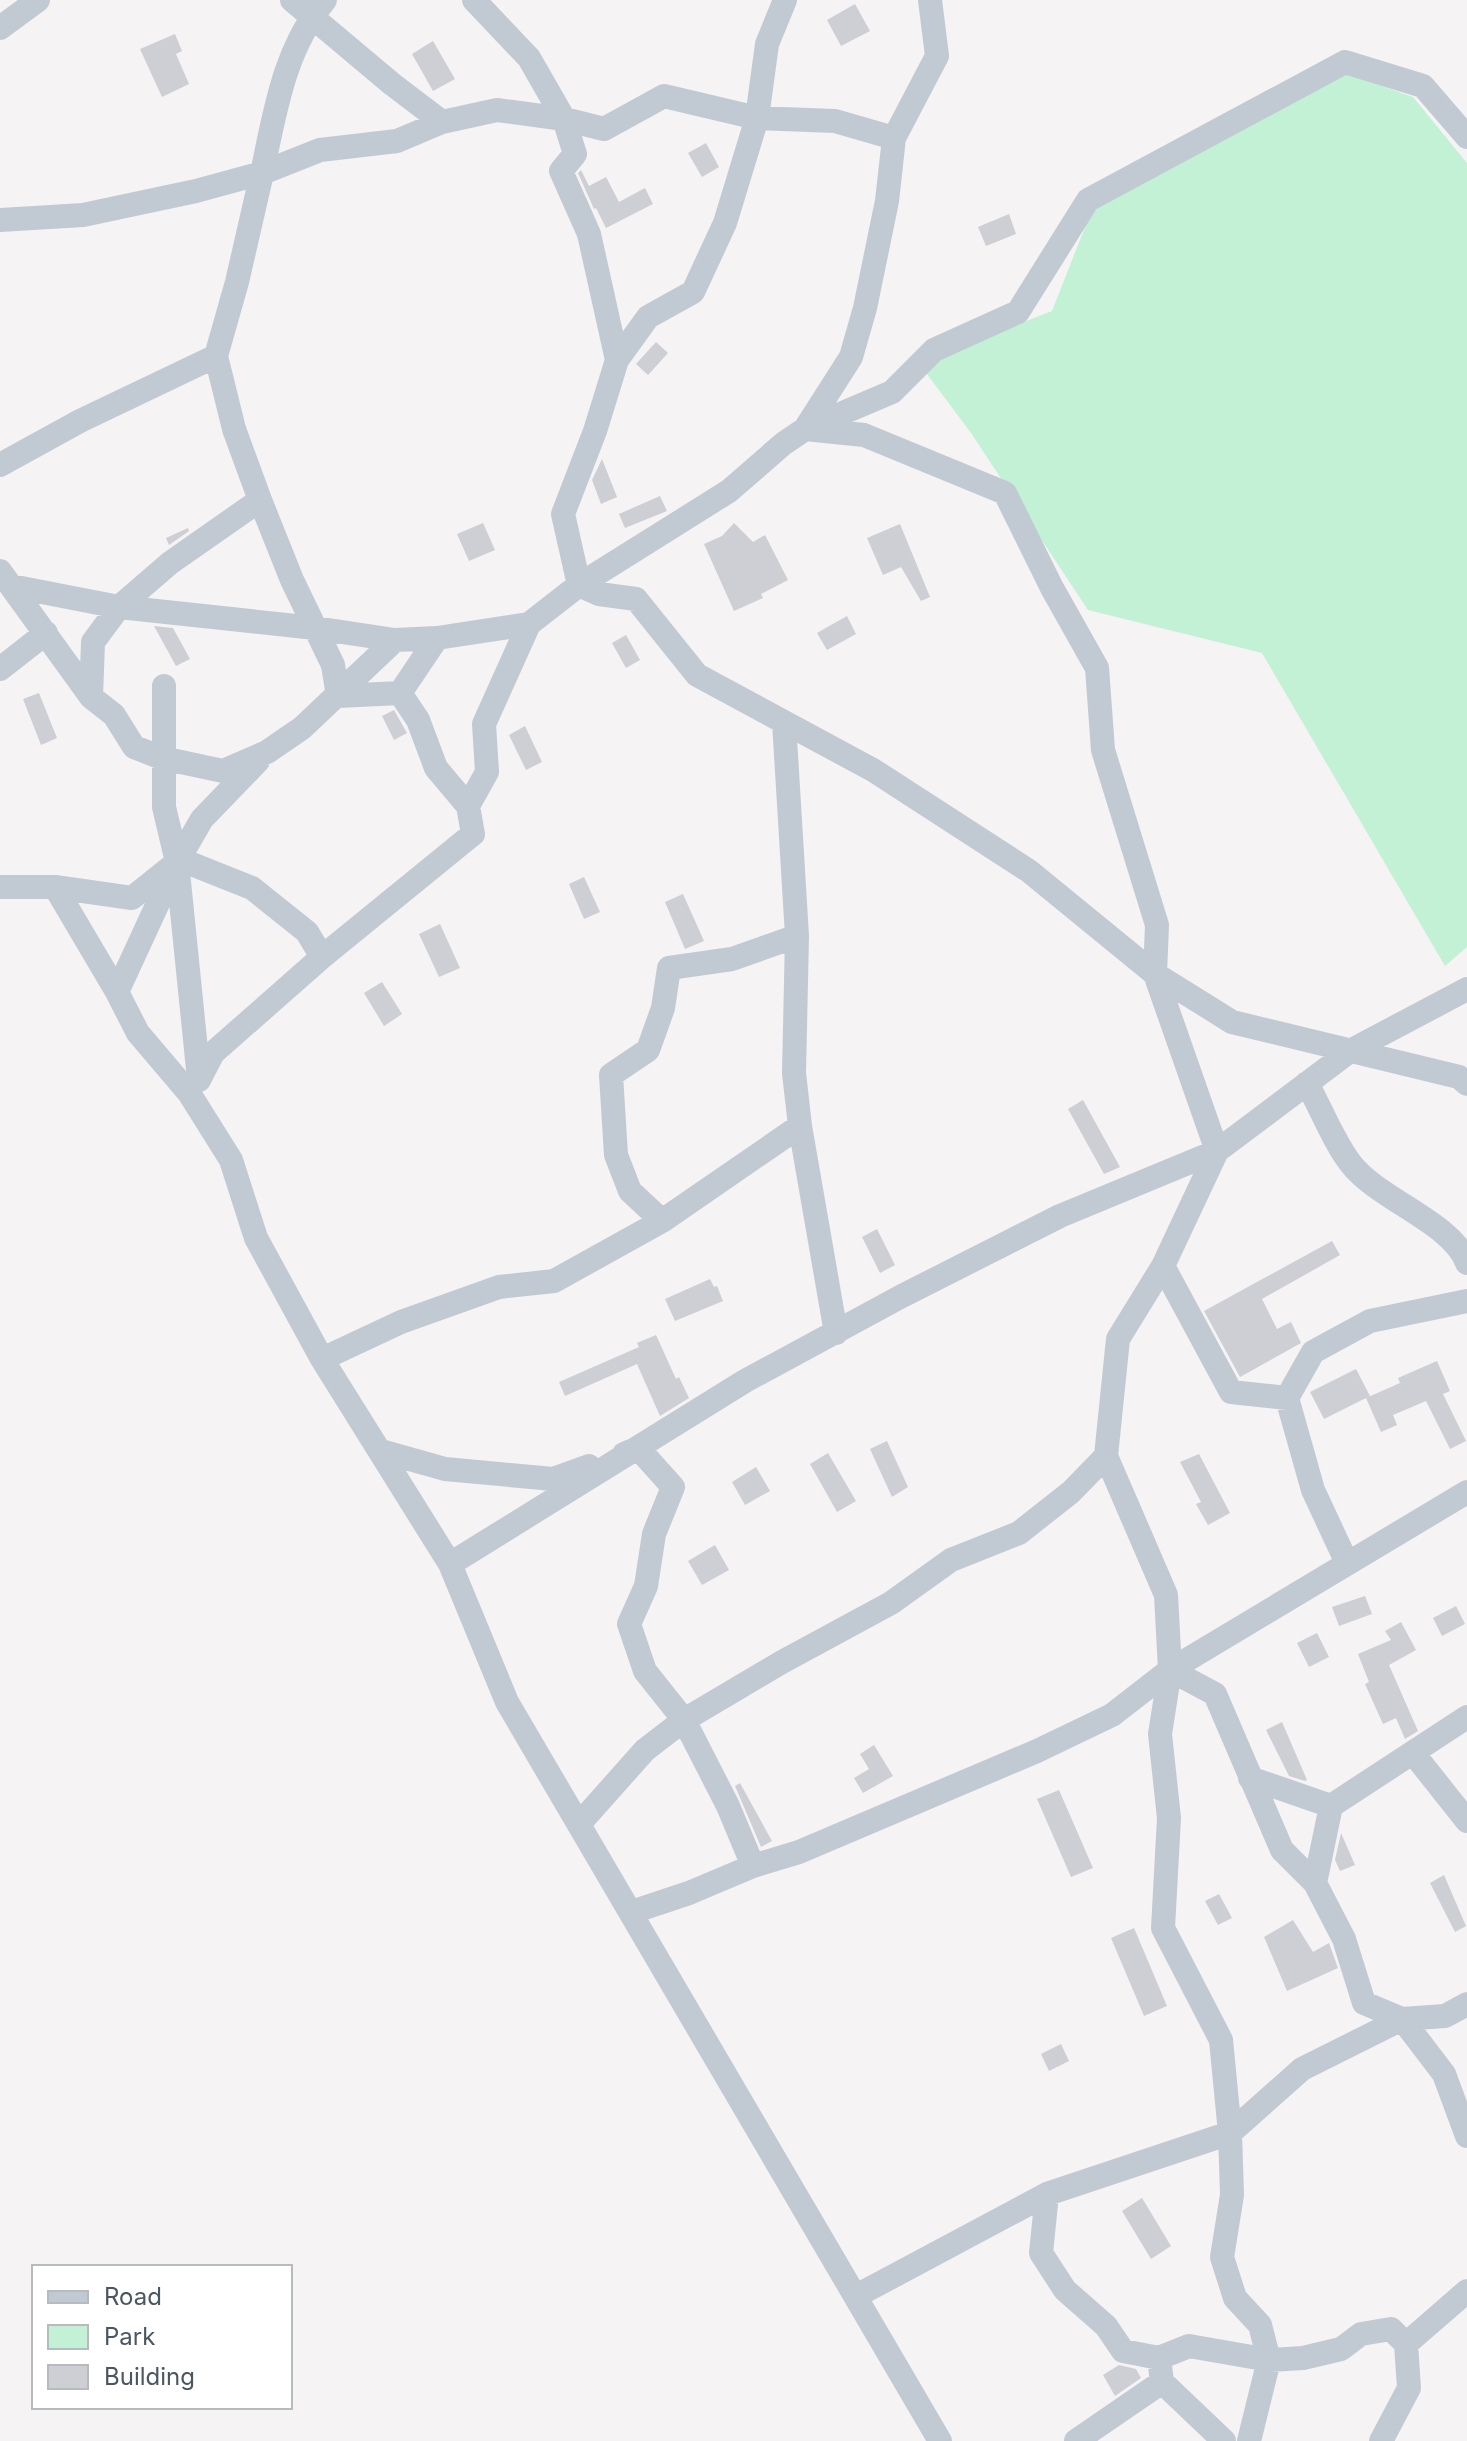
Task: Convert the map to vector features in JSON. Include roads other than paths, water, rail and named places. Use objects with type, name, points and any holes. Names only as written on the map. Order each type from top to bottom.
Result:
[{"type":"street","points":[[0,28],[38,0]]},
{"type":"street","points":[[292,0],[318,8],[442,122]]},
{"type":"street","points":[[474,0],[529,58],[564,119],[575,154],[561,171],[589,234],[617,360]]},
{"type":"street","points":[[579,585],[563,514],[595,431],[617,360],[648,317],[693,292],[725,223],[757,118],[767,44],[785,0]]},
{"type":"street","points":[[805,429],[851,357],[865,308],[887,201],[894,138],[937,56],[930,0]]},
{"type":"street","points":[[318,8],[285,69],[237,282],[216,356],[234,429],[292,580],[333,665],[338,696]]},
{"type":"street","points":[[468,806],[487,772],[484,724],[529,624],[579,585],[729,491],[805,429],[892,392],[934,350],[1018,312],[1088,200],[1345,62],[1423,86],[1467,137]]},
{"type":"street","points":[[0,220],[83,215],[196,191],[262,173],[320,150],[397,141],[442,122],[497,110],[564,119],[604,129],[664,96],[757,118],[835,121],[894,138]]},
{"type":"street","points":[[0,465],[80,421],[216,356]]},
{"type":"street","points":[[805,429],[864,435],[1005,493],[1052,588],[1097,668],[1103,750],[1157,925],[1155,974],[1217,1151],[1163,1266],[1118,1339],[1106,1456],[1166,1595],[1170,1670],[1160,1734],[1169,1818],[1163,1928],[1221,2040],[1232,2195],[1222,2257],[1235,2298],[1260,2325],[1269,2360],[1249,2441]]},
{"type":"street","points":[[91,697],[93,642],[119,607],[170,563],[260,500]]},
{"type":"street","points":[[5,579],[119,607],[315,628],[395,640],[437,638],[529,624]]},
{"type":"street","points":[[5,579],[91,697],[114,715],[164,807],[178,861],[186,971],[199,1080],[231,1160],[256,1238],[322,1359],[450,1564],[507,1702],[940,2441]]},
{"type":"street","points":[[579,585],[599,594],[636,599],[697,675],[873,770],[1029,871],[1155,974],[1232,1022],[1459,1077],[1467,1084]]},
{"type":"street","points":[[0,669],[46,633]]},
{"type":"street","points":[[400,693],[437,638]]},
{"type":"street","points":[[134,747],[162,758],[223,771],[267,752],[302,728],[395,640]]},
{"type":"street","points":[[164,686],[164,807]]},
{"type":"street","points":[[338,696],[400,693]]},
{"type":"street","points":[[199,1080],[213,1053],[322,957],[473,834],[468,806],[436,768],[418,720],[400,693]]},
{"type":"street","points":[[784,722],[797,936],[794,1073],[800,1126],[836,1333]]},
{"type":"street","points":[[117,992],[178,861],[202,819],[267,752]]},
{"type":"street","points":[[178,861],[252,888],[307,932],[322,957]]},
{"type":"street","points":[[0,887],[55,887],[132,898],[178,861]]},
{"type":"street","points":[[55,887],[138,1033],[189,1093],[231,1160]]},
{"type":"street","points":[[662,1221],[630,1191],[616,1155],[611,1075],[648,1050],[663,1008],[669,968],[732,959],[797,936]]},
{"type":"street","points":[[450,1564],[745,1381],[902,1296],[1060,1216],[1217,1151],[1350,1051],[1467,989]]},
{"type":"street","points":[[1307,1083],[1351,1164],[1379,1191],[1424,1219],[1462,1249],[1467,1263]]},
{"type":"street","points":[[322,1359],[401,1322],[499,1287],[554,1281],[662,1221],[800,1126]]},
{"type":"street","points":[[1163,1266],[1231,1392],[1287,1398]]},
{"type":"street","points":[[1347,1563],[1313,1490],[1287,1398],[1313,1352],[1370,1321],[1467,1301]]},
{"type":"street","points":[[381,1451],[445,1469],[553,1479],[638,1448]]},
{"type":"street","points":[[638,1448],[673,1487],[654,1534],[646,1586],[629,1624],[645,1671],[684,1720],[728,1806],[753,1866]]},
{"type":"street","points":[[580,1823],[645,1750],[684,1720],[891,1603],[951,1560],[1019,1533],[1071,1492],[1106,1456]]},
{"type":"street","points":[[632,1912],[799,1852],[1037,1751],[1112,1715],[1170,1670],[1467,1492]]},
{"type":"street","points":[[1170,1670],[1215,1694],[1282,1850],[1315,1883],[1344,1939],[1364,2003],[1402,2019],[1444,2074],[1467,2136]]},
{"type":"street","points":[[1315,1883],[1331,1806],[1467,1717]]},
{"type":"street","points":[[1413,1753],[1467,1821]]},
{"type":"street","points":[[1250,1778],[1331,1806]]},
{"type":"street","points":[[856,2296],[1047,2194],[1230,2133],[1302,2069],[1402,2019],[1445,2016],[1467,2004]]},
{"type":"street","points":[[1047,2194],[1041,2253],[1065,2290],[1106,2326],[1123,2351],[1161,2370],[1224,2441]]},
{"type":"street","points":[[1406,2344],[1467,2291]]},
{"type":"street","points":[[1076,2441],[1189,2346],[1269,2360],[1303,2358],[1341,2349],[1361,2334],[1391,2329],[1406,2344],[1409,2388],[1381,2441]]}]
